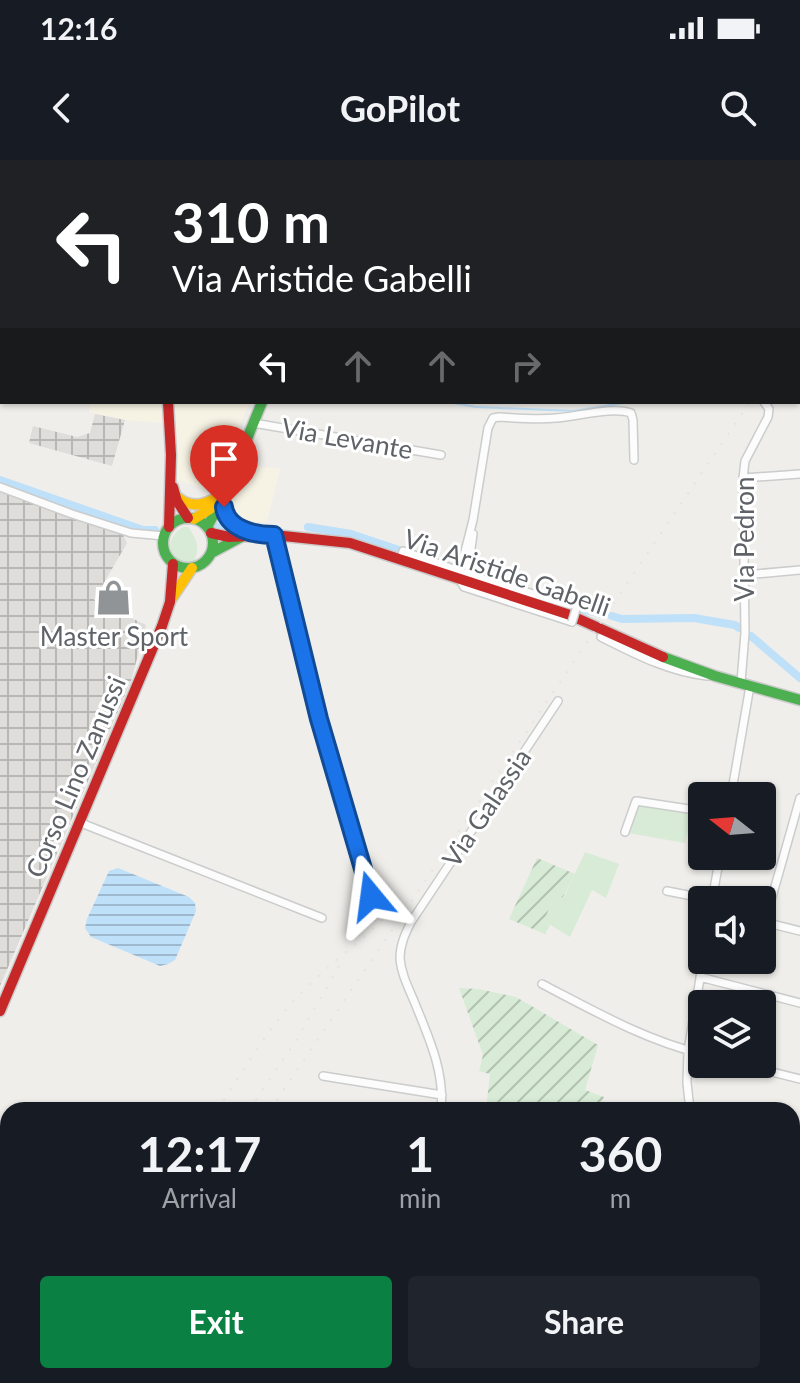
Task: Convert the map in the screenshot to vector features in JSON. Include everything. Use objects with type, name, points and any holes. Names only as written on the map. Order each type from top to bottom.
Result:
[{"type":"main road","points":[[168,404],[170,471],[163,549],[173,564],[192,568],[204,563],[211,553],[213,540],[209,530],[191,518],[174,493],[170,471]]},
{"type":"main road","points":[[209,530],[261,404]]},
{"type":"main road","points":[[174,493],[182,502],[195,505],[209,502],[224,493]]},
{"type":"main road","points":[[166,532],[174,522],[210,509],[224,493]]},
{"type":"main road","name":"Via Aristide Gabelli","points":[[224,493],[225,515],[235,526],[246,530],[350,543],[463,576],[605,629],[665,658],[800,700]]},
{"type":"main road","name":"Via Aristide Gabelli","points":[[209,530],[242,537],[270,535]]},
{"type":"main road","name":"Via Aristide Gabelli","points":[[211,553],[242,537]]},
{"type":"main road","name":"Corso Lino Zanussi","points":[[170,602],[173,564]]},
{"type":"main road","name":"Corso Lino Zanussi","points":[[0,1011],[147,665],[170,602],[192,568]]},
{"type":"street","name":"Via Pedron","points":[[733,782],[745,684],[743,478],[745,461],[768,417],[766,404]]},
{"type":"street","points":[[463,576],[577,607],[572,622],[464,587],[463,576],[488,428],[496,417],[539,419],[628,411],[633,420],[634,460]]},
{"type":"street","name":"Via Levante","points":[[253,423],[441,455]]},
{"type":"street","points":[[743,478],[800,474]]},
{"type":"street","points":[[0,487],[131,533],[166,532]]},
{"type":"street","points":[[270,535],[371,896]]},
{"type":"street","points":[[744,575],[800,570]]},
{"type":"street","name":"Via Aristide Gabelli","points":[[601,637],[651,661],[688,674],[725,678]]},
{"type":"street","name":"Via Galassia","points":[[442,1102],[440,1075],[431,1043],[403,975],[400,958],[404,935],[558,701]]},
{"type":"street","points":[[774,886],[800,798]]},
{"type":"street","points":[[625,832],[636,801],[688,809]]},
{"type":"street","points":[[81,823],[322,918]]},
{"type":"street","points":[[667,891],[688,895]]},
{"type":"street","points":[[776,925],[800,931]]},
{"type":"street","points":[[698,990],[701,974]]},
{"type":"street","points":[[700,977],[800,1003]]},
{"type":"street","points":[[542,984],[629,1029],[688,1051],[689,1102]]},
{"type":"street","points":[[776,1073],[800,1079]]},
{"type":"street","points":[[323,1076],[442,1095]]},
{"type":"shaded area","points":[[91,404],[167,404],[167,423],[125,420],[89,412]]},
{"type":"shaded area","points":[[171,404],[249,404],[211,491],[172,478]]},
{"type":"shaded area","points":[[95,414],[125,420],[112,466],[29,443],[33,426],[77,437],[90,433]]},
{"type":"shaded area","points":[[247,465],[280,469],[267,521],[239,520],[230,513],[231,501]]},
{"type":"shaded area","points":[[0,492],[123,535],[127,543],[94,600],[146,625],[131,681],[0,986]]},
{"type":"green space","points":[[183,527],[188,527],[195,539],[197,552],[194,562],[178,560],[171,550],[172,538]]},
{"type":"green space","points":[[638,804],[688,811],[685,843],[628,833]]},
{"type":"green space","points":[[585,852],[619,864],[606,898],[592,890],[570,937],[544,921],[553,899],[564,897]]},
{"type":"green space","points":[[537,858],[575,874],[563,897],[553,899],[544,921],[550,925],[545,934],[509,919]]},
{"type":"green space","points":[[459,988],[516,997],[598,1045],[585,1090],[604,1097],[602,1102],[487,1102],[490,1074],[479,1071],[483,1055]]},
{"type":"water","points":[[118,868],[189,897],[195,903],[196,911],[175,960],[168,964],[160,966],[91,937],[85,928],[109,871]]},
{"type":"waterway","points":[[459,404],[573,411],[617,404]]},
{"type":"waterway","points":[[0,480],[143,530],[155,530]]},
{"type":"waterway","points":[[217,527],[223,526]]},
{"type":"waterway","points":[[308,527],[351,534],[399,550]]},
{"type":"waterway","points":[[582,609],[602,614]]},
{"type":"waterway","points":[[612,616],[622,619],[694,618],[739,628]]},
{"type":"waterway","points":[[751,636],[800,678]]},
{"type":"railway","points":[[275,1102],[749,404]]},
{"type":"railway","points":[[222,1102],[262,1041],[292,1003],[401,900]]},
{"type":"railway","points":[[254,1102],[297,1039],[339,966]]},
{"type":"traffic: fast","points":[[207,527],[222,500],[261,404]]},
{"type":"traffic: fast","points":[[188,518],[206,525],[213,543],[206,561],[188,568],[170,561],[163,543],[170,525],[188,518]]},
{"type":"traffic: fast","points":[[211,553],[241,537]]},
{"type":"traffic: fast","points":[[663,657],[715,676],[800,700]]},
{"type":"traffic: slow","points":[[177,497],[188,503],[200,504],[223,494]]},
{"type":"traffic: slow","points":[[224,497],[229,518],[243,528],[258,533]]},
{"type":"traffic: slow","points":[[194,519],[218,501]]},
{"type":"traffic: slow","points":[[170,601],[192,568]]},
{"type":"traffic: jam","points":[[168,404],[171,455],[169,527]]},
{"type":"traffic: jam","points":[[173,487],[177,501],[188,518]]},
{"type":"traffic: jam","points":[[211,533],[229,537],[274,535],[350,543],[570,615],[663,657]]},
{"type":"traffic: jam","points":[[0,1011],[162,626],[170,602],[173,564]]},
{"type":"place","name":"Master Sport","points":[[114,598]]},
{"type":"route","points":[[224,507],[225,515],[235,526],[274,535],[319,719],[371,896]]}]
